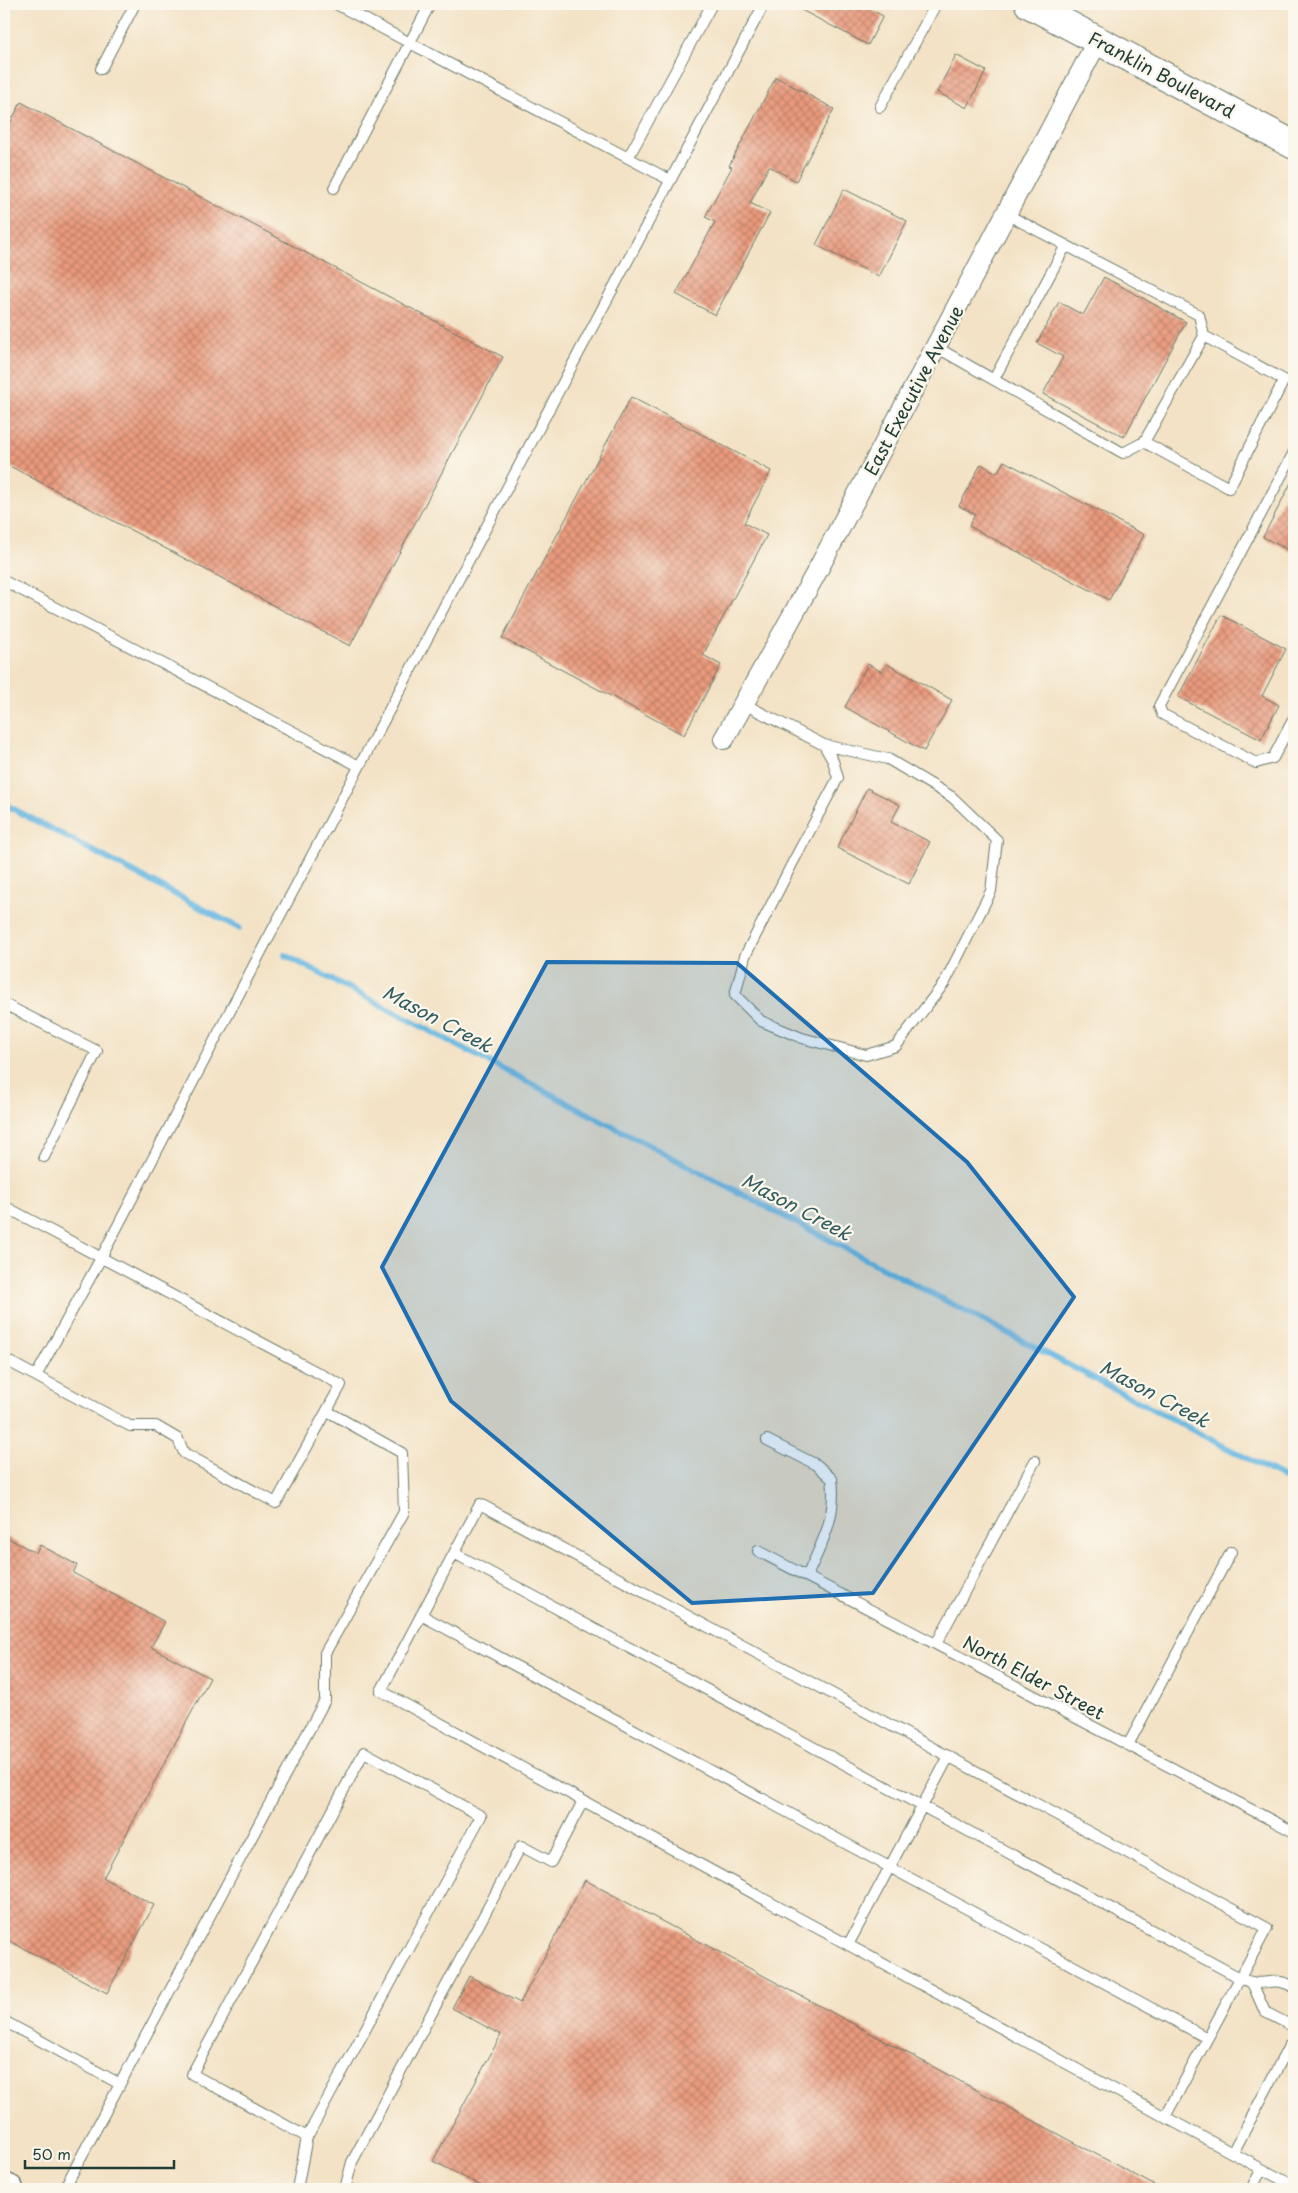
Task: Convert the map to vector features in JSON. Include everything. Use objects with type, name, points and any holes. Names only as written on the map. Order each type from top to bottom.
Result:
[{"type":"main road","name":"Franklin Boulevard","points":[[1030,4],[1294,145]]},
{"type":"street","name":"East Executive Avenue","points":[[724,739],[936,347],[1098,40]]},
{"type":"street","points":[[4,2186],[10,2189]]},
{"type":"lane","points":[[101,68],[135,4]]},
{"type":"lane","points":[[336,4],[670,180]]},
{"type":"lane","points":[[334,188],[430,4]]},
{"type":"lane","points":[[628,158],[712,4]]},
{"type":"lane","points":[[36,1376],[101,1258],[359,766],[764,4]]},
{"type":"lane","points":[[880,107],[936,4]]},
{"type":"lane","points":[[936,347],[1123,453],[1144,442],[1204,336],[1199,316],[1006,214]]},
{"type":"lane","points":[[994,380],[1066,245]]},
{"type":"lane","points":[[1144,442],[1228,488],[1284,380],[1204,336]]},
{"type":"lane","points":[[1294,452],[1159,706],[1162,714],[1256,763],[1273,758],[1294,718]]},
{"type":"lane","points":[[4,582],[359,766]]},
{"type":"lane","points":[[744,704],[824,745],[888,759],[952,797],[997,840],[990,891],[945,982],[896,1046],[866,1055],[802,1038],[761,1021],[735,996],[746,956],[838,778],[833,761],[824,745]]},
{"type":"lane","points":[[4,1004],[97,1051],[44,1157]]},
{"type":"lane","points":[[4,1206],[341,1384],[276,1503],[184,1453],[178,1439],[156,1426],[130,1426],[4,1359]]},
{"type":"lane","points":[[64,2189],[325,1700],[325,1653],[404,1512],[402,1453],[327,1411]]},
{"type":"lane","points":[[767,1440],[817,1465],[832,1479],[834,1494],[832,1520],[807,1576]]},
{"type":"lane","points":[[936,1644],[1035,1462]]},
{"type":"lane","points":[[1165,2117],[1267,1928],[480,1504],[381,1691],[1165,2117],[1294,2186]]},
{"type":"lane","name":"North Elder Street","points":[[758,1551],[1294,1832]]},
{"type":"lane","points":[[1128,1745],[1231,1552]]},
{"type":"lane","points":[[454,1553],[1240,1978],[1253,1984],[1282,1980],[1294,1987]]},
{"type":"lane","points":[[422,1615],[1207,2038]]},
{"type":"lane","points":[[297,2189],[307,2137],[481,1816],[364,1752],[192,2074],[307,2137]]},
{"type":"lane","points":[[848,1945],[949,1756]]},
{"type":"lane","points":[[345,2189],[352,2162],[521,1846],[551,1862],[584,1801]]},
{"type":"lane","points":[[1253,1984],[1265,2012],[1294,2027]]},
{"type":"lane","points":[[4,2021],[120,2084]]},
{"type":"lane","points":[[1233,2153],[1289,2046]]},
{"type":"lane","points":[[1251,2189],[1262,2169]]},
{"type":"highlighted area","points":[[547,962],[737,963],[967,1162],[1074,1297],[873,1593],[692,1603],[451,1401],[382,1267]]},
{"type":"building","points":[[790,4],[860,4],[883,16],[868,45]]},
{"type":"building","points":[[956,55],[986,71],[967,108],[937,92]]},
{"type":"building","points":[[776,77],[834,109],[796,181],[769,166],[750,203],[770,213],[715,315],[676,294],[715,222],[705,217],[732,167],[729,166]]},
{"type":"building","points":[[21,102],[503,357],[350,646],[4,463],[4,135]]},
{"type":"building","points":[[844,189],[907,221],[879,277],[816,245]]},
{"type":"building","points":[[1104,277],[1186,322],[1124,437],[1043,394],[1063,357],[1037,343],[1059,302],[1083,315]]},
{"type":"building","points":[[631,397],[771,471],[744,523],[767,535],[703,655],[721,665],[684,735],[502,638]]},
{"type":"building","points":[[1004,461],[1144,535],[1109,600],[969,526],[975,514],[959,506],[981,464],[997,473]]},
{"type":"building","points":[[1294,477],[1294,553],[1263,537]]},
{"type":"building","points":[[1221,615],[1286,649],[1262,696],[1279,705],[1261,740],[1178,697]]},
{"type":"building","points":[[868,664],[882,672],[887,664],[952,700],[924,751],[845,707]]},
{"type":"building","points":[[867,788],[900,805],[891,822],[930,842],[909,884],[837,848]]},
{"type":"building","points":[[4,1536],[36,1553],[40,1545],[77,1565],[73,1573],[165,1622],[151,1647],[210,1678],[103,1878],[154,1905],[107,1993],[4,1938]]},
{"type":"building","points":[[585,1880],[1161,2189],[487,2189],[433,2161],[501,2035],[452,2008],[469,1976],[520,2003]]},
{"type":"waterway","name":"Mason Creek","points":[[4,804],[239,928]]},
{"type":"waterway","name":"Mason Creek","points":[[285,955],[1294,1483]]}]
